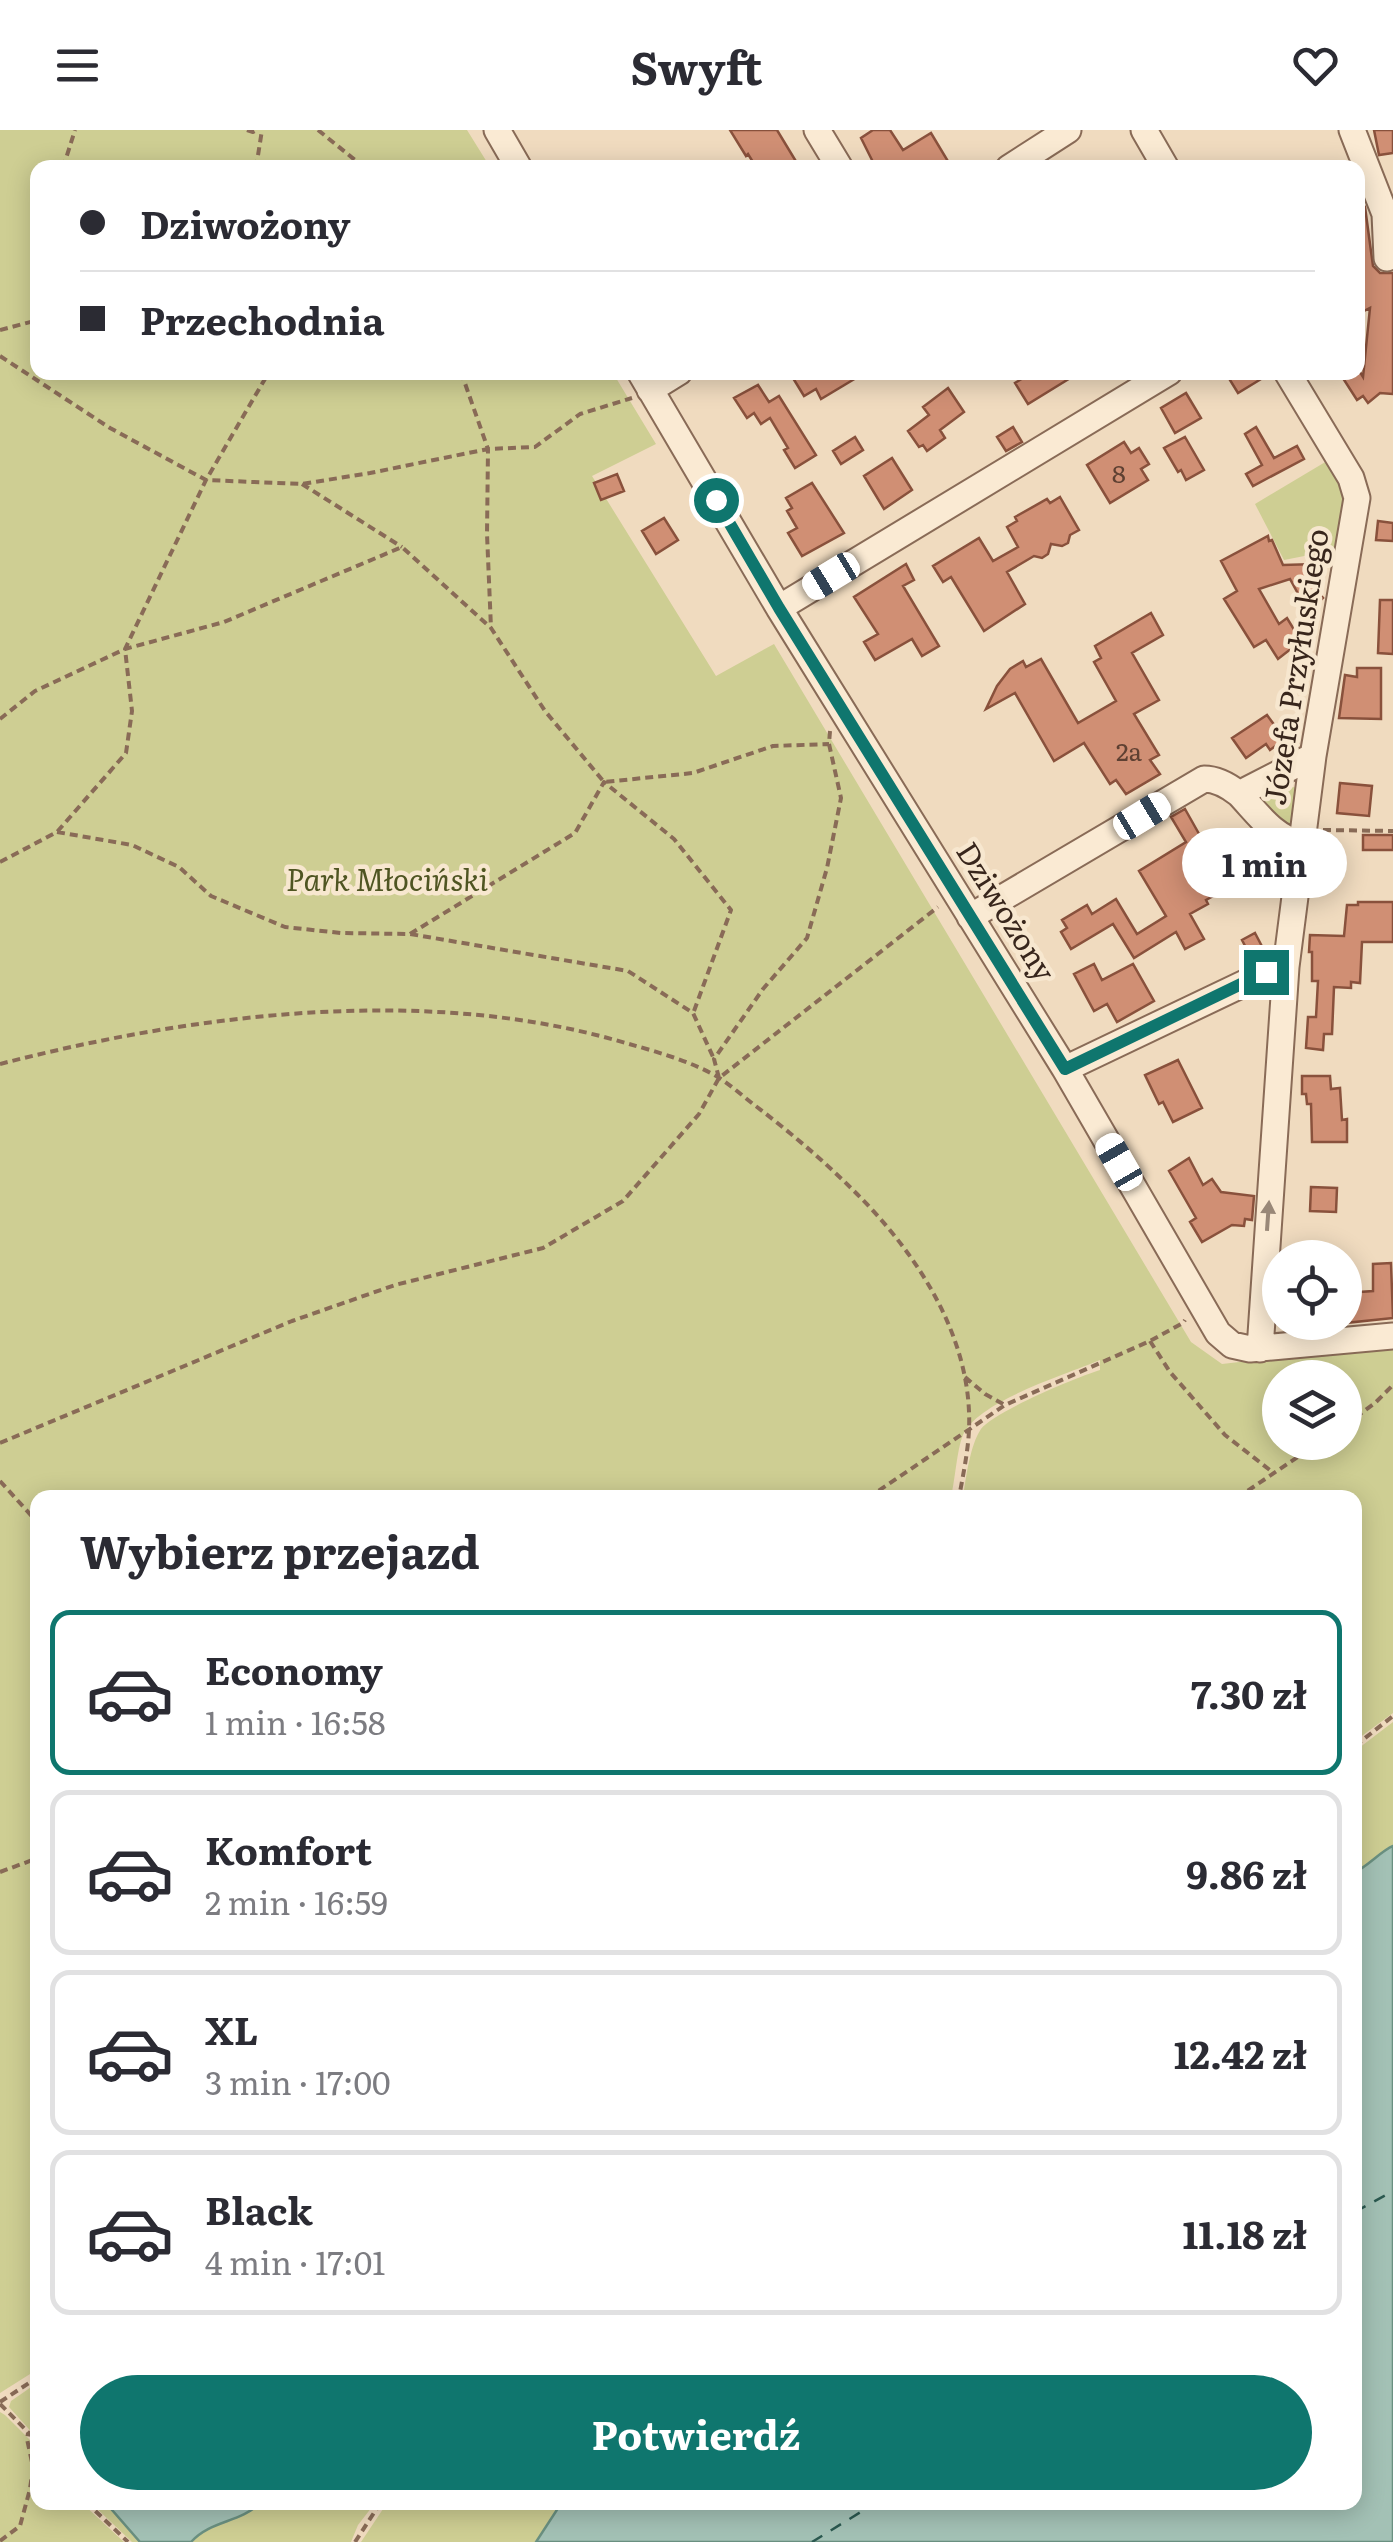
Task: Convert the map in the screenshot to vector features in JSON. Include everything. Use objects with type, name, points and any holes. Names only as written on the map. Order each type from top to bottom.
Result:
[{"type":"street","points":[[498,130],[515,160]]},
{"type":"street","points":[[817,130],[835,160]]},
{"type":"street","points":[[1021,160],[1068,130]]},
{"type":"street","points":[[1144,130],[1161,160]]},
{"type":"street","points":[[1352,130],[1364,160]]},
{"type":"street","points":[[1365,163],[1385,214],[1387,258]]},
{"type":"street","points":[[779,608],[1155,380]]},
{"type":"street","name":"Józefa Przyłuskiego","points":[[1260,1348],[1286,968],[1313,756],[1357,498],[1351,478],[1292,380]]},
{"type":"street","name":"Dziwożony","points":[[645,381],[779,608],[1065,1069],[1218,1334],[1240,1348],[1393,1336]]},
{"type":"street","points":[[1239,794],[1313,756]]},
{"type":"street","points":[[970,917],[1204,779],[1239,794],[1287,841],[1303,837]]},
{"type":"street","points":[[1065,1069],[1266,972],[1286,968]]},
{"type":"path","points":[[65,160],[75,130]]},
{"type":"path","points":[[247,130],[260,130],[257,160]]},
{"type":"path","points":[[318,130],[355,160]]},
{"type":"path","points":[[0,330],[30,322]]},
{"type":"path","points":[[0,356],[30,376]]},
{"type":"path","points":[[37,380],[110,428],[206,480],[302,484],[488,449],[535,447],[580,414],[638,396],[645,381]]},
{"type":"path","points":[[0,862],[57,832],[126,753],[132,712],[125,649],[206,480],[264,380]]},
{"type":"path","points":[[464,380],[488,449],[492,628]]},
{"type":"path","points":[[302,484],[402,547],[492,628],[545,711],[604,782],[674,839],[731,910],[693,1013]]},
{"type":"path","points":[[0,719],[35,691],[125,649],[224,622],[402,547]]},
{"type":"path","points":[[714,1060],[764,989],[807,938],[841,798],[829,744],[830,720],[840,706]]},
{"type":"path","points":[[604,782],[693,774],[774,746],[829,744]]},
{"type":"path","points":[[410,934],[574,833],[604,782]]},
{"type":"path","points":[[57,832],[132,845],[179,867],[211,896],[284,927],[342,934],[410,934],[628,970],[693,1013],[719,1078]]},
{"type":"path","points":[[1303,837],[1393,832]]},
{"type":"path","points":[[0,1443],[292,1321],[395,1285],[543,1248],[623,1201],[699,1114],[719,1078],[941,904]]},
{"type":"path","points":[[0,1064],[65,1047],[206,1024],[323,1012],[426,1012],[506,1017],[603,1036],[658,1052],[719,1078],[834,1171],[882,1219],[928,1282],[951,1329],[965,1377],[970,1429],[961,1490]]},
{"type":"path","points":[[880,1490],[1005,1406],[1150,1342],[1182,1324],[1188,1310]]},
{"type":"path","points":[[1150,1342],[1170,1372],[1226,1435],[1275,1474]]},
{"type":"path","points":[[965,1377],[1005,1406]]},
{"type":"path","points":[[1362,1412],[1393,1385]]},
{"type":"path","points":[[1250,1490],[1295,1460]]},
{"type":"path","points":[[0,1481],[30,1514]]},
{"type":"path","points":[[1362,1740],[1393,1716]]},
{"type":"path","points":[[0,1872],[30,1861]]},
{"type":"path","points":[[30,2382],[0,2403],[28,2433],[30,2450]]},
{"type":"path","points":[[0,2541],[20,2526],[30,2489]]},
{"type":"path","points":[[94,2510],[128,2542]]},
{"type":"path","points":[[355,2542],[375,2510]]},
{"type":"green space","name":"Park Młociński","points":[[0,130],[467,130],[486,160],[30,160],[30,380],[617,380],[656,444],[592,476],[716,676],[774,644],[1191,1342],[1222,1364],[1393,1344],[1393,1713],[1362,1736],[1362,1490],[964,1490],[971,1453],[981,1429],[1018,1405],[1100,1370],[1100,1360],[1004,1400],[972,1423],[961,1441],[952,1490],[30,1490],[30,2374],[0,2393]]},
{"type":"green space","points":[[1327,461],[1345,492],[1340,549],[1284,560],[1255,504]]},
{"type":"green space","points":[[1289,786],[1297,788],[1292,833],[1256,794]]},
{"type":"green space","points":[[1393,1722],[1393,1846],[1362,1868],[1362,1746]]},
{"type":"green space","points":[[30,2388],[30,2430],[9,2407],[11,2401]]},
{"type":"green space","points":[[0,2412],[30,2440],[30,2510],[90,2510],[124,2542],[0,2542]]},
{"type":"green space","points":[[98,2510],[370,2510],[351,2542],[132,2542]]},
{"type":"green space","points":[[382,2510],[557,2510],[536,2542],[361,2542]]},
{"type":"shaded area","points":[[1393,1846],[1393,2542],[536,2542],[557,2510],[1362,2510],[1362,1867]]},
{"type":"shaded area","points":[[113,2510],[252,2510],[207,2529],[191,2542],[140,2542]]},
{"type":"building","points":[[730,130],[777,130],[795,160],[752,160]]},
{"type":"building","points":[[873,130],[890,130],[903,150],[931,133],[947,160],[872,160],[861,138]]},
{"type":"building","points":[[1374,130],[1393,130],[1393,153],[1379,155]]},
{"type":"building","points":[[1365,207],[1373,266],[1380,273],[1393,273],[1393,394],[1380,393],[1368,403],[1363,396],[1357,400],[1344,380],[1365,380],[1370,308],[1365,310]]},
{"type":"building","points":[[794,380],[853,380],[821,399],[816,389],[804,396]]},
{"type":"building","points":[[1020,380],[1067,380],[1028,404],[1015,383]]},
{"type":"building","points":[[1230,380],[1259,380],[1238,393]]},
{"type":"building","points":[[758,385],[769,402],[779,396],[816,455],[795,468],[770,418],[761,424],[754,413],[747,418],[734,398]]},
{"type":"building","points":[[948,388],[964,412],[940,430],[945,438],[927,451],[923,445],[919,447],[908,431],[929,415],[923,407]]},
{"type":"building","points":[[1186,393],[1201,418],[1175,433],[1161,408]]},
{"type":"building","points":[[1013,427],[1022,442],[1006,451],[997,437]]},
{"type":"building","points":[[1256,427],[1274,458],[1297,446],[1304,459],[1253,486],[1246,474],[1262,465],[1245,434]]},
{"type":"building","points":[[855,437],[863,450],[841,464],[833,451]]},
{"type":"building","points":[[1185,437],[1204,470],[1186,480],[1164,448]]},
{"type":"building","points":[[1124,442],[1131,453],[1139,448],[1149,464],[1141,469],[1148,480],[1110,503],[1087,465]]},
{"type":"building","points":[[892,458],[912,490],[884,509],[864,476]]},
{"type":"building","points":[[617,474],[624,491],[601,500],[594,483]]},
{"type":"building","points":[[812,483],[844,533],[802,556],[788,533],[797,528],[787,511],[792,508],[786,498]]},
{"type":"building","points":[[1060,497],[1079,530],[1070,535],[1068,543],[1051,544],[1042,558],[1034,556],[1007,572],[1025,604],[984,631],[951,577],[943,582],[933,566],[979,538],[993,561],[1018,547],[1007,527],[1017,521],[1015,517],[1047,499],[1050,503]]},
{"type":"building","points":[[664,518],[678,540],[656,554],[642,531]]},
{"type":"building","points":[[1378,521],[1393,523],[1393,541],[1376,540]]},
{"type":"building","points":[[1268,536],[1283,565],[1316,564],[1318,570],[1313,572],[1320,580],[1313,586],[1323,598],[1308,612],[1290,579],[1259,589],[1279,624],[1287,618],[1301,641],[1278,659],[1266,640],[1254,647],[1224,599],[1237,591],[1221,561]]},
{"type":"building","points":[[906,564],[914,580],[903,586],[939,646],[922,656],[912,639],[875,660],[864,642],[878,634],[854,597]]},
{"type":"building","points":[[1380,600],[1393,600],[1393,654],[1378,653]]},
{"type":"building","points":[[1151,613],[1163,635],[1132,653],[1159,700],[1134,714],[1159,755],[1150,760],[1160,774],[1126,794],[1116,780],[1110,784],[1084,743],[1054,761],[1015,693],[986,709],[1010,669],[1023,661],[1026,667],[1041,659],[1078,723],[1116,701],[1094,662],[1101,658],[1095,646]]},
{"type":"building","points":[[1357,668],[1381,668],[1381,719],[1339,718],[1345,675],[1357,677]]},
{"type":"building","points":[[1267,715],[1281,734],[1287,729],[1298,743],[1283,753],[1278,744],[1270,750],[1266,744],[1246,758],[1232,738]]},
{"type":"building","points":[[1340,783],[1372,786],[1369,816],[1337,813]]},
{"type":"building","points":[[1185,809],[1207,848],[1210,846],[1213,851],[1227,843],[1240,868],[1220,878],[1226,889],[1190,914],[1204,939],[1185,949],[1176,932],[1134,958],[1113,924],[1071,949],[1061,932],[1067,928],[1062,920],[1087,905],[1092,914],[1116,899],[1137,934],[1166,916],[1139,871],[1186,842],[1171,817]]},
{"type":"building","points":[[1363,835],[1393,835],[1393,850],[1363,850]]},
{"type":"building","points":[[1393,902],[1393,942],[1362,942],[1360,983],[1351,982],[1351,988],[1334,987],[1332,1034],[1324,1034],[1323,1050],[1306,1048],[1308,1017],[1316,1017],[1318,981],[1312,981],[1310,935],[1344,936],[1347,905]]},
{"type":"building","points":[[1255,933],[1267,956],[1253,961],[1242,940]]},
{"type":"building","points":[[1094,964],[1102,980],[1133,964],[1154,1001],[1117,1022],[1107,1004],[1094,1011],[1074,974]]},
{"type":"building","points":[[1178,1060],[1202,1108],[1173,1122],[1145,1075]]},
{"type":"building","points":[[1302,1076],[1330,1076],[1331,1089],[1340,1088],[1347,1142],[1312,1142],[1311,1104],[1302,1094]]},
{"type":"building","points":[[1189,1158],[1203,1185],[1212,1179],[1221,1192],[1254,1196],[1252,1220],[1245,1219],[1244,1226],[1232,1225],[1202,1242],[1190,1222],[1196,1218],[1169,1171]]},
{"type":"building","points":[[1311,1187],[1337,1188],[1336,1212],[1310,1211]]},
{"type":"building","points":[[1391,1263],[1393,1318],[1362,1321],[1362,1292],[1373,1291],[1373,1264]]},
{"type":"ferry route","points":[[1362,2208],[1393,2191]]},
{"type":"ferry route","points":[[812,2542],[864,2510]]},
{"type":"route","points":[[716,500],[1065,1069],[1266,972]]}]
